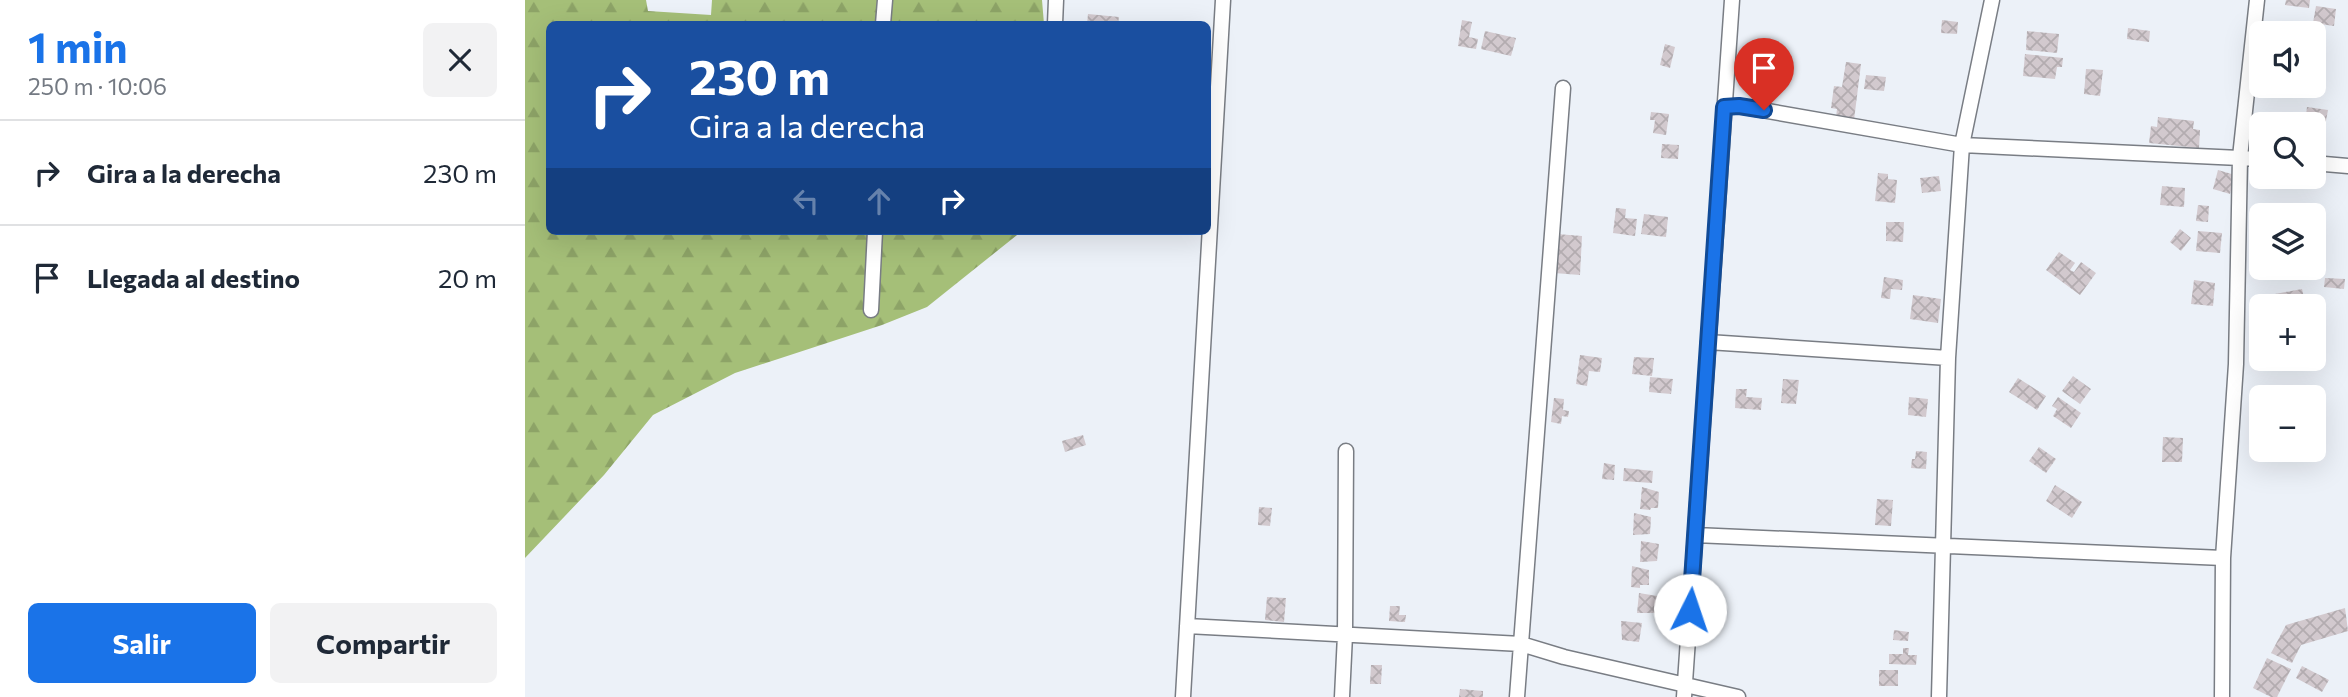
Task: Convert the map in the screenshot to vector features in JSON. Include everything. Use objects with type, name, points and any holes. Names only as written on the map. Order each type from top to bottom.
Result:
[{"type":"street","points":[[883,21],[885,0]]},
{"type":"street","points":[[1055,21],[1056,0]]},
{"type":"street","points":[[1211,209],[1223,0]]},
{"type":"street","points":[[1685,691],[1732,0]]},
{"type":"street","points":[[1939,697],[1948,358],[1962,145],[1992,0]]},
{"type":"street","points":[[2222,697],[2223,558],[2236,364],[2240,157],[2257,0]]},
{"type":"street","points":[[1517,697],[1563,88]]},
{"type":"street","points":[[1724,107],[1739,106],[1962,145],[2249,158]]},
{"type":"street","points":[[2326,164],[2348,166]]},
{"type":"street","points":[[871,310],[875,235]]},
{"type":"street","points":[[1183,697],[1209,235]]},
{"type":"street","points":[[1708,342],[1948,358]]},
{"type":"street","points":[[1342,697],[1346,451]]},
{"type":"street","points":[[1695,535],[2223,558]]},
{"type":"street","points":[[1187,626],[1521,644],[1685,691],[1738,697]]},
{"type":"green space","points":[[525,0],[646,0],[648,11],[711,15],[712,0],[1042,0],[1044,21],[546,21],[546,235],[1017,235],[927,307],[882,325],[735,373],[653,415],[604,475],[525,558]]},
{"type":"building","points":[[2286,0],[2310,0],[2309,8],[2285,5]]},
{"type":"building","points":[[2316,6],[2336,9],[2334,26],[2326,25],[2326,21],[2313,21]]},
{"type":"building","points":[[1088,14],[1119,17],[1118,21],[1087,21]]},
{"type":"building","points":[[1462,20],[1472,22],[1469,37],[1478,39],[1476,49],[1458,46]]},
{"type":"building","points":[[1942,20],[1958,22],[1957,34],[1941,33]]},
{"type":"building","points":[[2128,28],[2150,31],[2149,42],[2127,39]]},
{"type":"building","points":[[1485,31],[1516,38],[1511,56],[1481,49]]},
{"type":"building","points":[[2027,31],[2059,34],[2057,53],[2026,50]]},
{"type":"building","points":[[1665,44],[1675,47],[1670,68],[1660,65]]},
{"type":"building","points":[[2025,54],[2063,58],[2062,67],[2057,67],[2055,79],[2023,76]]},
{"type":"building","points":[[1846,62],[1861,64],[1854,120],[1836,117],[1837,109],[1831,108],[1834,86],[1842,87]]},
{"type":"building","points":[[2086,69],[2103,70],[2100,96],[2084,94]]},
{"type":"building","points":[[1866,75],[1886,77],[1884,91],[1864,89]]},
{"type":"building","points":[[2307,107],[2328,110],[2326,121],[2326,112],[2306,112]]},
{"type":"building","points":[[1651,112],[1669,114],[1666,135],[1653,133],[1655,120],[1650,120]]},
{"type":"building","points":[[2158,117],[2194,121],[2193,129],[2200,130],[2199,148],[2149,143],[2151,126],[2157,127]]},
{"type":"building","points":[[1662,144],[1679,145],[1678,159],[1661,158]]},
{"type":"building","points":[[2218,170],[2235,175],[2230,194],[2213,189]]},
{"type":"building","points":[[1878,173],[1888,174],[1888,179],[1897,180],[1895,203],[1875,201]]},
{"type":"building","points":[[1939,176],[1941,191],[1922,193],[1920,178]]},
{"type":"building","points":[[2162,186],[2185,188],[2184,207],[2160,205]]},
{"type":"building","points":[[2198,205],[2209,206],[2208,222],[2196,221]]},
{"type":"building","points":[[1616,208],[1626,209],[1625,218],[1637,219],[1635,236],[1613,233]]},
{"type":"building","points":[[1644,214],[1668,217],[1666,237],[1641,234]]},
{"type":"building","points":[[1886,222],[1904,222],[1903,242],[1886,241]]},
{"type":"building","points":[[2180,229],[2191,238],[2181,251],[2170,242]]},
{"type":"building","points":[[2198,231],[2222,233],[2220,253],[2196,251]]},
{"type":"building","points":[[1557,234],[1582,236],[1580,275],[1554,273]]},
{"type":"building","points":[[2059,252],[2075,263],[2070,270],[2074,272],[2081,262],[2096,273],[2080,295],[2046,270]]},
{"type":"building","points":[[1884,277],[1903,280],[1902,290],[1891,289],[1890,299],[1881,298]]},
{"type":"building","points":[[2326,278],[2345,279],[2344,289],[2324,287]]},
{"type":"building","points":[[2194,280],[2215,283],[2213,306],[2191,304]]},
{"type":"building","points":[[2302,289],[2303,294],[2275,294]]},
{"type":"building","points":[[1913,295],[1941,299],[1938,323],[1910,319]]},
{"type":"building","points":[[1580,355],[1602,358],[1600,372],[1589,371],[1587,386],[1576,384]]},
{"type":"building","points":[[1634,357],[1654,358],[1652,376],[1632,374]]},
{"type":"building","points":[[2073,376],[2091,389],[2080,404],[2062,391]]},
{"type":"building","points":[[1650,377],[1673,379],[1671,394],[1649,392]]},
{"type":"building","points":[[2018,378],[2046,396],[2037,410],[2009,392]]},
{"type":"building","points":[[1783,379],[1799,380],[1796,404],[1781,403]]},
{"type":"building","points":[[1736,389],[1747,389],[1746,397],[1762,398],[1761,410],[1735,408]]},
{"type":"building","points":[[1909,397],[1928,399],[1926,417],[1908,415]]},
{"type":"building","points":[[2058,397],[2081,413],[2071,428],[2053,416],[2057,409],[2052,406]]},
{"type":"building","points":[[1554,398],[1564,399],[1563,410],[1569,411],[1568,417],[1562,416],[1561,424],[1551,422]]},
{"type":"building","points":[[1083,435],[1086,445],[1065,452],[1062,441]]},
{"type":"building","points":[[2163,437],[2183,438],[2182,462],[2162,462]]},
{"type":"building","points":[[2039,447],[2056,459],[2046,473],[2029,461]]},
{"type":"building","points":[[1916,451],[1927,452],[1926,469],[1911,468]]},
{"type":"building","points":[[1604,463],[1615,465],[1614,480],[1602,479]]},
{"type":"building","points":[[1624,468],[1653,471],[1652,483],[1623,481]]},
{"type":"building","points":[[2055,485],[2082,502],[2072,518],[2046,501]]},
{"type":"building","points":[[1642,487],[1659,492],[1658,508],[1640,509]]},
{"type":"building","points":[[1877,499],[1893,500],[1891,526],[1875,525]]},
{"type":"building","points":[[1259,507],[1272,508],[1270,526],[1258,525]]},
{"type":"building","points":[[1634,513],[1651,517],[1650,534],[1633,535]]},
{"type":"building","points":[[1641,541],[1659,544],[1657,561],[1640,562]]},
{"type":"building","points":[[1632,566],[1649,570],[1649,585],[1631,587]]},
{"type":"building","points":[[1639,593],[1657,596],[1655,613],[1637,613]]},
{"type":"building","points":[[1267,597],[1286,598],[1284,622],[1265,620]]},
{"type":"building","points":[[1390,606],[1400,606],[1399,615],[1406,615],[1405,622],[1389,621]]},
{"type":"building","points":[[2345,608],[2348,631],[2301,645],[2292,663],[2271,653],[2286,625]]},
{"type":"building","points":[[1621,621],[1642,623],[1639,642],[1622,640]]},
{"type":"building","points":[[1894,630],[1909,632],[1908,641],[1893,640]]},
{"type":"building","points":[[1903,648],[1909,648],[1908,655],[1917,655],[1916,665],[1889,664],[1889,654],[1903,654]]},
{"type":"building","points":[[2267,658],[2291,669],[2277,697],[2271,697],[2253,688]]},
{"type":"building","points":[[1371,665],[1382,665],[1381,684],[1370,684]]},
{"type":"building","points":[[2302,666],[2329,680],[2322,692],[2296,678]]},
{"type":"building","points":[[1879,670],[1898,670],[1898,686],[1879,686]]},
{"type":"building","points":[[1460,689],[1483,691],[1483,697],[1459,697]]},
{"type":"route","points":[[1690,610],[1724,107],[1739,106],[1764,110]]}]
